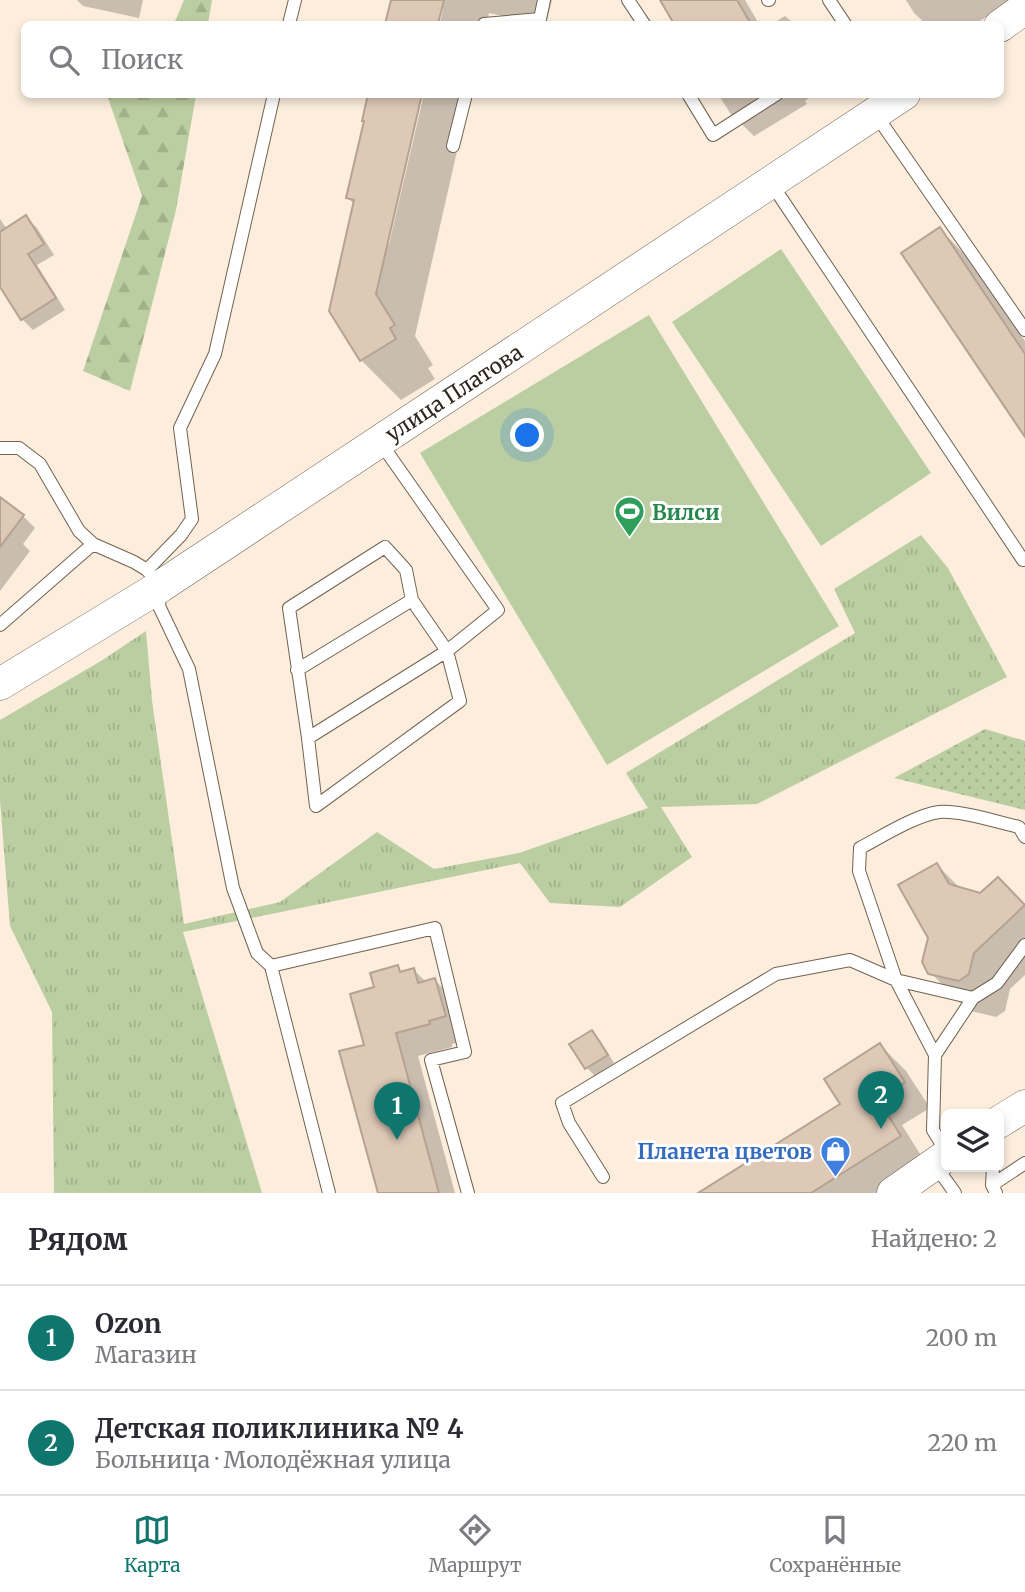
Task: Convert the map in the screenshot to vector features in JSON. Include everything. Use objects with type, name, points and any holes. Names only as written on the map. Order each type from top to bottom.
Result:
[{"type":"street","points":[[1004,23],[1025,8]]},
{"type":"street","name":"улица Платова","points":[[0,684],[154,578],[380,442],[890,101]]},
{"type":"street","points":[[1004,1119],[1025,1105]]},
{"type":"street","points":[[893,1193],[941,1158]]},
{"type":"lane","points":[[290,21],[295,0]]},
{"type":"lane","points":[[518,21],[540,19],[544,0]]},
{"type":"lane","points":[[628,0],[641,21]]},
{"type":"lane","points":[[830,0],[843,21]]},
{"type":"lane","points":[[154,578],[192,519],[180,428],[215,354],[273,98]]},
{"type":"lane","points":[[453,146],[465,98]]},
{"type":"lane","points":[[690,98],[713,135],[771,98]]},
{"type":"lane","points":[[890,101],[1025,330]]},
{"type":"lane","points":[[771,183],[1023,560]]},
{"type":"lane","points":[[308,738],[447,651],[498,610],[380,442]]},
{"type":"lane","points":[[0,448],[19,448],[40,464],[79,531],[93,544],[134,562],[154,578],[159,606],[189,669],[233,888],[257,953],[271,966],[329,1193]]},
{"type":"lane","points":[[0,625],[93,544]]},
{"type":"lane","points":[[385,547],[407,570],[412,600],[447,651],[460,701],[316,806],[289,608],[385,547]]},
{"type":"lane","points":[[297,670],[412,600]]},
{"type":"lane","points":[[941,1154],[933,1130],[934,1055],[896,980],[859,871],[860,848],[909,822],[939,813],[967,815],[1019,827],[1025,837]]},
{"type":"lane","points":[[271,966],[435,928],[465,1052],[431,1060],[468,1193]]},
{"type":"lane","points":[[934,1055],[972,998],[997,984],[1025,946]]},
{"type":"lane","points":[[603,1177],[569,1123],[562,1103],[776,974],[850,960],[896,980],[972,998]]},
{"type":"lane","points":[[994,1189],[1025,1163]]},
{"type":"lane","points":[[947,1172],[955,1193]]},
{"type":"green space","points":[[184,0],[212,0],[208,21],[175,21]]},
{"type":"green space","points":[[108,98],[195,98],[176,210],[130,391],[83,371],[142,196]]},
{"type":"green space","points":[[781,249],[931,473],[821,546],[672,322]]},
{"type":"green space","name":"Вилси","points":[[649,315],[839,626],[607,765],[420,453]]},
{"type":"green space","points":[[921,535],[948,568],[1007,677],[757,804],[661,807],[692,857],[620,907],[550,903],[520,863],[183,932],[262,1193],[54,1193],[52,1012],[10,926],[0,800],[0,720],[101,661],[146,631],[152,701],[184,924],[280,902],[377,832],[434,869],[519,853],[648,808],[626,773],[855,633],[834,589]]},
{"type":"green space","points":[[985,729],[1025,741],[1025,810],[894,778]]},
{"type":"building","points":[[391,0],[444,0],[439,21],[386,21]]},
{"type":"building","points":[[660,0],[737,0],[749,21],[672,21]]},
{"type":"building","points":[[367,98],[421,98],[376,294],[395,325],[390,328],[396,339],[360,361],[329,311],[354,200],[346,198]]},
{"type":"building","points":[[26,215],[44,244],[28,254],[56,298],[21,320],[0,287],[0,232]]},
{"type":"building","points":[[940,227],[1025,354],[1025,437],[901,253]]},
{"type":"building","points":[[0,497],[24,515],[0,547]]},
{"type":"building","points":[[937,863],[949,884],[980,893],[998,877],[1025,905],[974,953],[969,974],[959,981],[928,974],[922,962],[928,938],[898,885]]},
{"type":"building","points":[[398,965],[400,972],[414,968],[418,983],[435,978],[446,1016],[429,1021],[430,1024],[396,1033],[439,1193],[378,1193],[339,1051],[364,1045],[350,994],[374,987],[370,973]]},
{"type":"building","points":[[592,1030],[608,1055],[585,1069],[569,1044]]},
{"type":"building","points":[[880,1043],[905,1082],[878,1099],[901,1136],[811,1193],[698,1193],[840,1104],[824,1079]]},
{"type":"place","name":"Вилси","points":[[629,539]]},
{"type":"place","name":"Детская поликлиника № 4","points":[[881,1129]]},
{"type":"place","name":"Ozon","points":[[397,1140]]},
{"type":"place","name":"Планета цветов","points":[[835,1178]]}]
